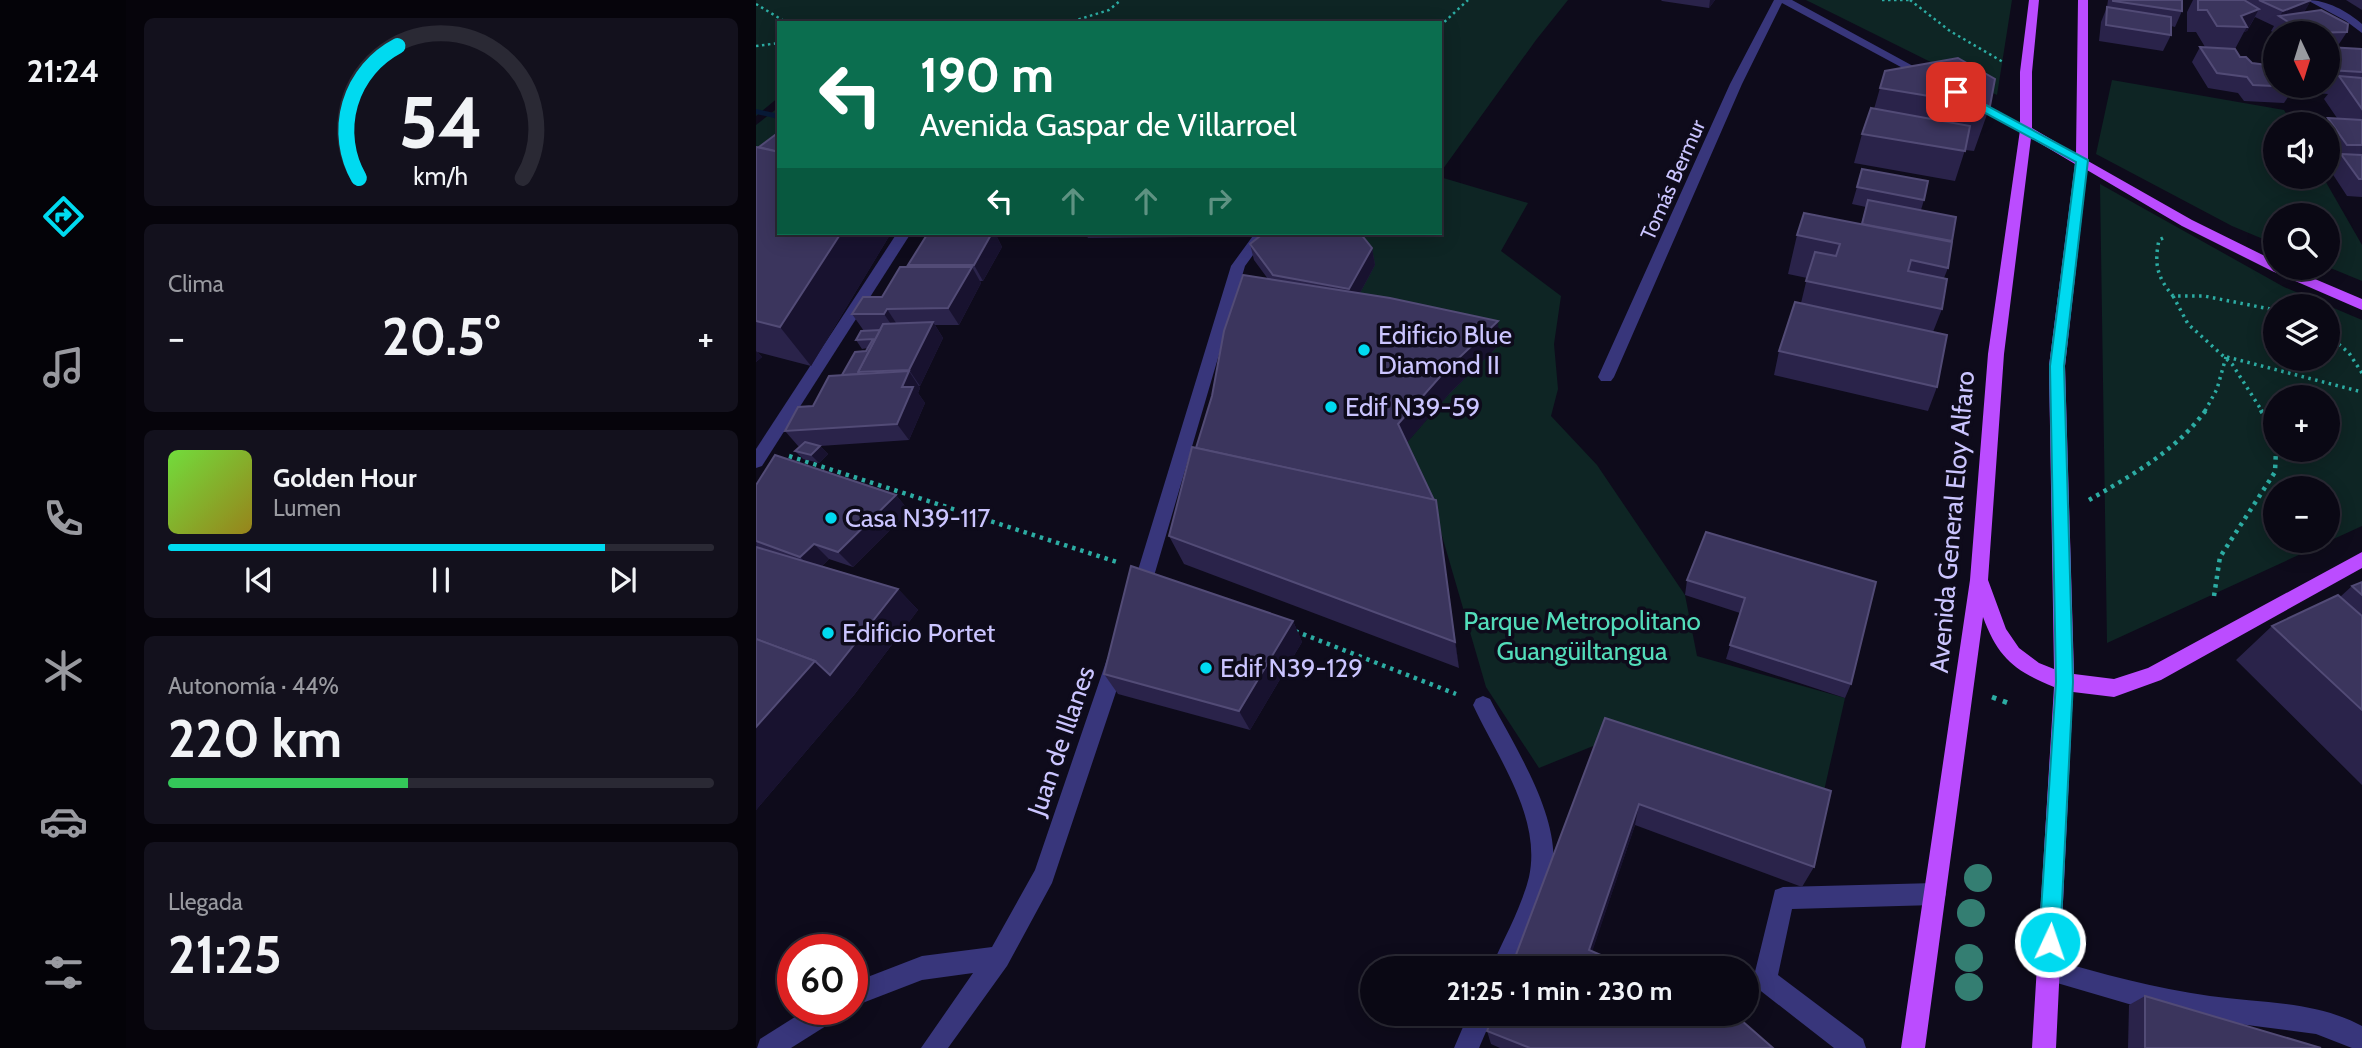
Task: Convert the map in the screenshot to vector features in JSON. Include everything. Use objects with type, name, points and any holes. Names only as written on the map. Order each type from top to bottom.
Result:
[{"type":"main road","name":"Avenida General Eloy Alfaro","points":[[1913,1048],[1979,580],[1996,354],[2026,130],[2026,72],[2034,0]]},
{"type":"main road","points":[[2044,1048],[2064,682],[2057,366],[2082,160],[2083,0]]},
{"type":"main road","points":[[2026,130],[2187,223],[2263,261]]},
{"type":"main road","points":[[2305,280],[2362,305]]},
{"type":"main road","points":[[1979,580],[1998,632],[2012,654],[2032,669],[2064,682],[2114,688],[2154,674],[2362,559]]},
{"type":"street","name":"Tomás Bermur","points":[[1606,377],[1736,84],[1779,0]]},
{"type":"street","points":[[1784,0],[1941,85]]},
{"type":"street","points":[[2312,0],[2350,19],[2362,30]]},
{"type":"street","points":[[1953,91],[2026,130]]},
{"type":"street","points":[[756,462],[903,235]]},
{"type":"street","points":[[1133,611],[1238,265],[1260,235]]},
{"type":"street","name":"Juan de Illanes","points":[[933,1048],[999,958],[1044,875],[1124,637]]},
{"type":"street","points":[[1483,705],[1538,820],[1542,866],[1528,911],[1508,956]]},
{"type":"street","points":[[1854,1048],[1765,980],[1783,898],[1935,894]]},
{"type":"street","points":[[868,989],[922,968],[999,958]]},
{"type":"street","points":[[2048,970],[2121,993],[2322,1024],[2362,1040]]},
{"type":"street","points":[[769,1048],[805,1025]]},
{"type":"street","points":[[1466,1048],[1476,1026]]},
{"type":"path","points":[[1073,21],[1109,10],[1121,0]]},
{"type":"path","points":[[1442,24],[1468,0]]},
{"type":"path","points":[[1882,0],[1912,0],[1986,54],[2026,72]]},
{"type":"path","points":[[756,1],[785,21]]},
{"type":"path","points":[[756,46],[777,43]]},
{"type":"path","points":[[2170,233],[2160,240],[2154,261],[2158,280],[2173,296],[2179,314],[2200,337],[2226,357],[2263,413]]},
{"type":"path","points":[[2173,296],[2204,296],[2263,308]]},
{"type":"path","points":[[2340,345],[2349,353],[2362,373]]},
{"type":"path","points":[[2226,357],[2362,392]]},
{"type":"path","points":[[2085,503],[2160,455],[2189,430],[2216,393],[2226,357]]},
{"type":"path","points":[[2214,596],[2220,557],[2275,472],[2276,462]]},
{"type":"path","points":[[1988,696],[2011,705]]},
{"type":"green space","points":[[756,0],[1568,0],[1442,170],[1442,21],[777,21],[777,99],[756,116]]},
{"type":"green space","points":[[1806,0],[2012,0],[1997,95]]},
{"type":"green space","points":[[2112,80],[2284,110],[2285,112],[2263,112],[2263,189],[2330,189],[2338,203],[2263,203],[2263,239],[2232,226],[2096,154]]},
{"type":"green space","points":[[777,109],[777,159],[756,176],[756,125]]},
{"type":"green space","name":"Parque Metropolitano Guangüiltangua","points":[[1442,178],[1528,203],[1501,251],[1561,296],[1554,344],[1558,389],[1551,416],[1597,465],[1685,595],[1697,656],[1845,698],[1819,813],[1603,742],[1539,768],[1486,687],[1440,529],[1403,447],[1449,394],[1353,306],[1351,235],[1442,235]]},
{"type":"green space","points":[[2100,184],[2263,275],[2263,280],[2271,280],[2301,294],[2263,294],[2263,371],[2340,371],[2340,311],[2362,320],[2362,526],[2340,536],[2340,476],[2263,476],[2263,553],[2303,553],[2107,643]]},
{"type":"green space","points":[[2340,207],[2362,245],[2362,281],[2340,272]]},
{"type":"building","points":[[2182,0],[2182,11],[2113,1]]},
{"type":"building","points":[[2198,0],[2244,0],[2259,9],[2241,16],[2247,27],[2217,26],[2207,10],[2198,10]]},
{"type":"building","points":[[2259,0],[2311,0],[2283,11]]},
{"type":"building","points":[[2107,7],[2171,17],[2171,35],[2106,25]]},
{"type":"building","points":[[2321,10],[2348,24],[2347,32],[2340,32],[2340,21],[2287,21],[2279,16]]},
{"type":"building","points":[[2200,47],[2235,49],[2240,57],[2263,64],[2263,85],[2253,85],[2247,77],[2217,73]]},
{"type":"building","points":[[2340,48],[2362,49],[2362,72],[2340,71]]},
{"type":"building","points":[[1958,58],[1995,79],[1990,106],[1880,88],[1885,71]]},
{"type":"building","points":[[2340,76],[2362,78],[2362,109],[2340,77]]},
{"type":"building","points":[[1871,108],[1970,126],[1965,151],[1862,134]]},
{"type":"building","points":[[2340,119],[2362,120],[2362,145],[2347,145],[2340,135]]},
{"type":"building","points":[[777,134],[777,152],[759,147]]},
{"type":"building","points":[[756,147],[777,152],[777,235],[840,235],[780,327],[756,321]]},
{"type":"building","points":[[2341,154],[2362,155],[2362,179],[2359,179]]},
{"type":"building","points":[[1862,169],[1928,181],[1924,200],[1857,187]]},
{"type":"building","points":[[1868,200],[1956,217],[1952,241],[1862,224]]},
{"type":"building","points":[[1804,213],[1952,242],[1948,268],[1911,260],[1908,271],[1947,279],[1942,309],[1806,281],[1815,252],[1836,256],[1840,244],[1797,235]]},
{"type":"building","points":[[927,235],[991,235],[974,265],[908,265]]},
{"type":"building","points":[[1261,235],[1362,235],[1372,248],[1349,289],[1273,275],[1250,244]]},
{"type":"building","points":[[900,267],[972,267],[948,308],[887,309],[884,314],[852,314],[863,297],[882,297]]},
{"type":"building","points":[[1243,275],[1390,298],[1498,321],[1446,370],[1398,424],[1434,500],[1196,448],[1212,396],[1224,331]]},
{"type":"building","points":[[1795,302],[1947,335],[1937,387],[1779,351]]},
{"type":"building","points":[[933,322],[909,370],[858,372],[883,324]]},
{"type":"building","points":[[880,330],[858,372],[860,374],[842,375],[855,352],[866,351],[873,339],[856,340],[861,331]]},
{"type":"building","points":[[909,371],[902,387],[913,387],[897,424],[785,431],[798,407],[813,406],[829,376]]},
{"type":"building","points":[[805,442],[820,446],[811,455],[795,451]]},
{"type":"building","points":[[1192,447],[1436,500],[1455,642],[1169,536]]},
{"type":"building","name":"Casa N39-117","points":[[775,455],[896,495],[838,552],[814,544],[800,557],[756,541],[756,485]]},
{"type":"building","points":[[1706,532],[1876,582],[1851,684],[1730,645],[1745,598],[1687,580]]},
{"type":"building","name":"Edificio Portet","points":[[756,547],[898,589],[830,675],[815,661],[756,639]]},
{"type":"building","name":"Edif N39-129","points":[[1131,566],[1293,621],[1239,711],[1104,674]]},
{"type":"building","points":[[2362,582],[2362,595],[2352,586]]},
{"type":"building","points":[[2338,595],[2362,616],[2362,710],[2272,626]]},
{"type":"building","points":[[756,639],[815,661],[756,727]]},
{"type":"building","points":[[1605,718],[1831,791],[1814,867],[1639,804],[1589,950],[1603,956],[1516,956]]},
{"type":"building","points":[[2145,996],[2321,1048],[2145,1048]]},
{"type":"building","points":[[1489,1026],[1748,1026],[1773,1048],[1530,1048],[1487,1031]]},
{"type":"waterway","points":[[756,111],[777,116]]},
{"type":"place","name":"Edificio Blue Diamond II","points":[[1364,350]]},
{"type":"place","name":"Edif N39-59","points":[[1331,407]]},
{"type":"place","name":"Casa N39-117","points":[[831,518]]},
{"type":"place","name":"Edificio Portet","points":[[828,633]]},
{"type":"place","name":"Edif N39-129","points":[[1206,668]]},
{"type":"route","points":[[1956,92],[2082,160],[2057,366],[2064,682],[2050,942]]}]
